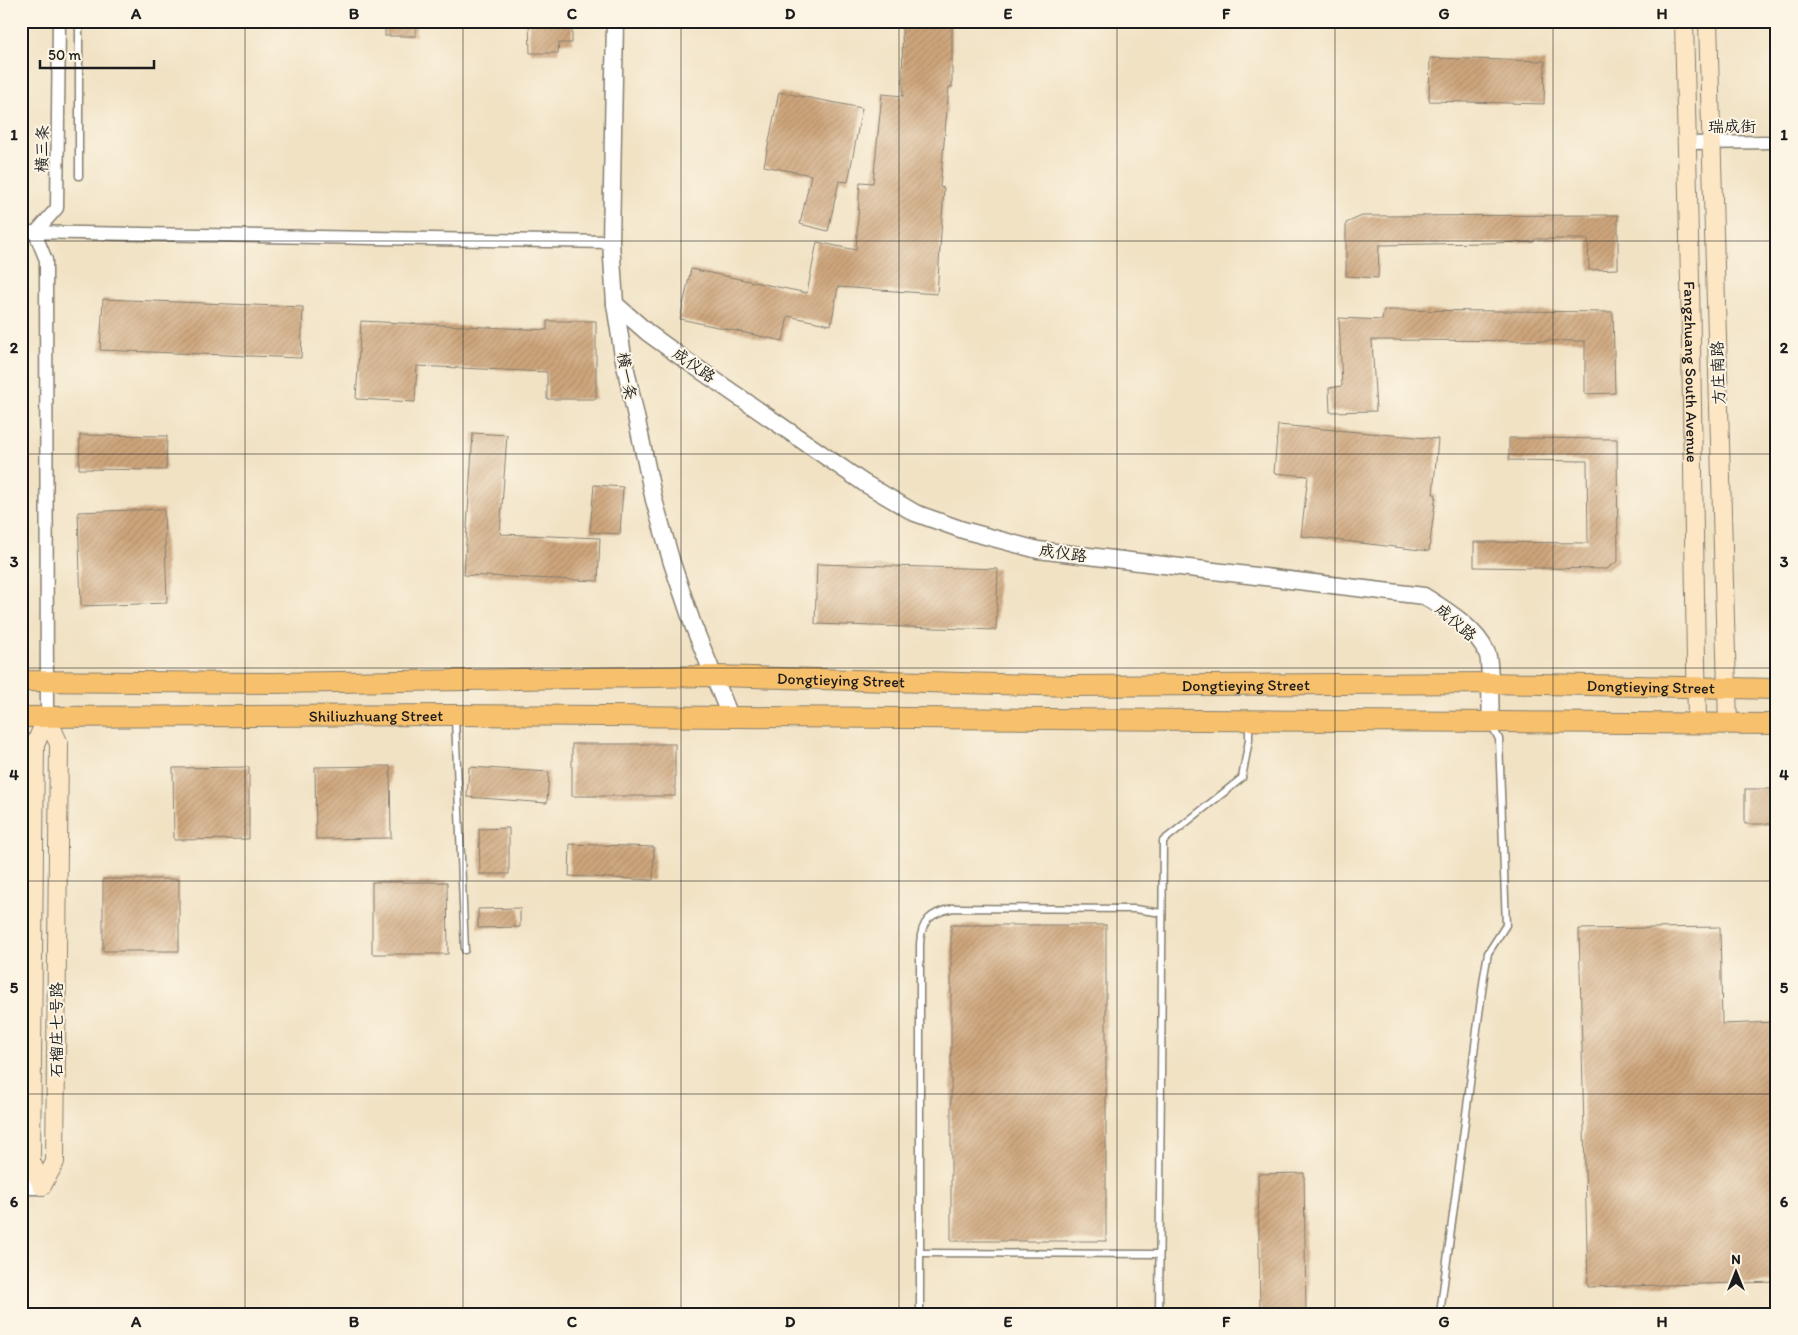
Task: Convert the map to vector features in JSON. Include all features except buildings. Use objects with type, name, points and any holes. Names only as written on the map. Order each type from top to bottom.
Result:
[{"type":"main road","name":"Fangzhuang South Avenue","points":[[1684,21],[1697,724]]},
{"type":"main road","name":"方庄南路","points":[[1708,21],[1728,724]]},
{"type":"main road","name":"Dongtieying Street","points":[[715,676],[1072,686],[1489,683],[1777,689]]},
{"type":"main road","name":"Shiliuzhuang Street","points":[[21,681],[271,683],[715,676]]},
{"type":"main road","name":"Dongtieying Street","points":[[730,716],[1777,724]]},
{"type":"main road","name":"Shiliuzhuang Street","points":[[21,717],[730,716]]},
{"type":"main road","name":"石榴庄七号路","points":[[42,1186],[31,1160],[35,745],[47,717]]},
{"type":"main road","name":"石榴庄七号路","points":[[42,1186],[55,1162],[56,1132],[59,744],[47,717]]},
{"type":"street","name":"横三条","points":[[35,233],[57,208],[59,21]]},
{"type":"street","name":"横一条","points":[[615,21],[611,242],[615,304],[633,407],[654,500],[693,625],[730,716]]},
{"type":"street","name":"瑞成街","points":[[1687,143],[1711,141],[1777,142]]},
{"type":"street","points":[[21,232],[611,242]]},
{"type":"street","points":[[35,233],[46,260],[47,717]]},
{"type":"street","name":"成仪路","points":[[615,304],[642,328],[684,359],[864,483],[915,513],[972,532],[1038,550],[1424,596],[1446,610],[1478,639],[1488,654],[1491,723]]},
{"type":"street","points":[[21,1186],[42,1186]]},
{"type":"lane","points":[[79,21],[79,176]]},
{"type":"lane","points":[[455,715],[465,950]]},
{"type":"lane","points":[[1159,1314],[1163,841],[1242,778],[1248,740],[1248,719]]},
{"type":"lane","points":[[1440,1314],[1484,976],[1488,954],[1506,924],[1499,739],[1491,723]]},
{"type":"lane","points":[[920,1314],[920,932],[926,920],[936,911],[953,908],[1136,909],[1162,913]]},
{"type":"lane","points":[[920,1253],[1159,1254]]}]
